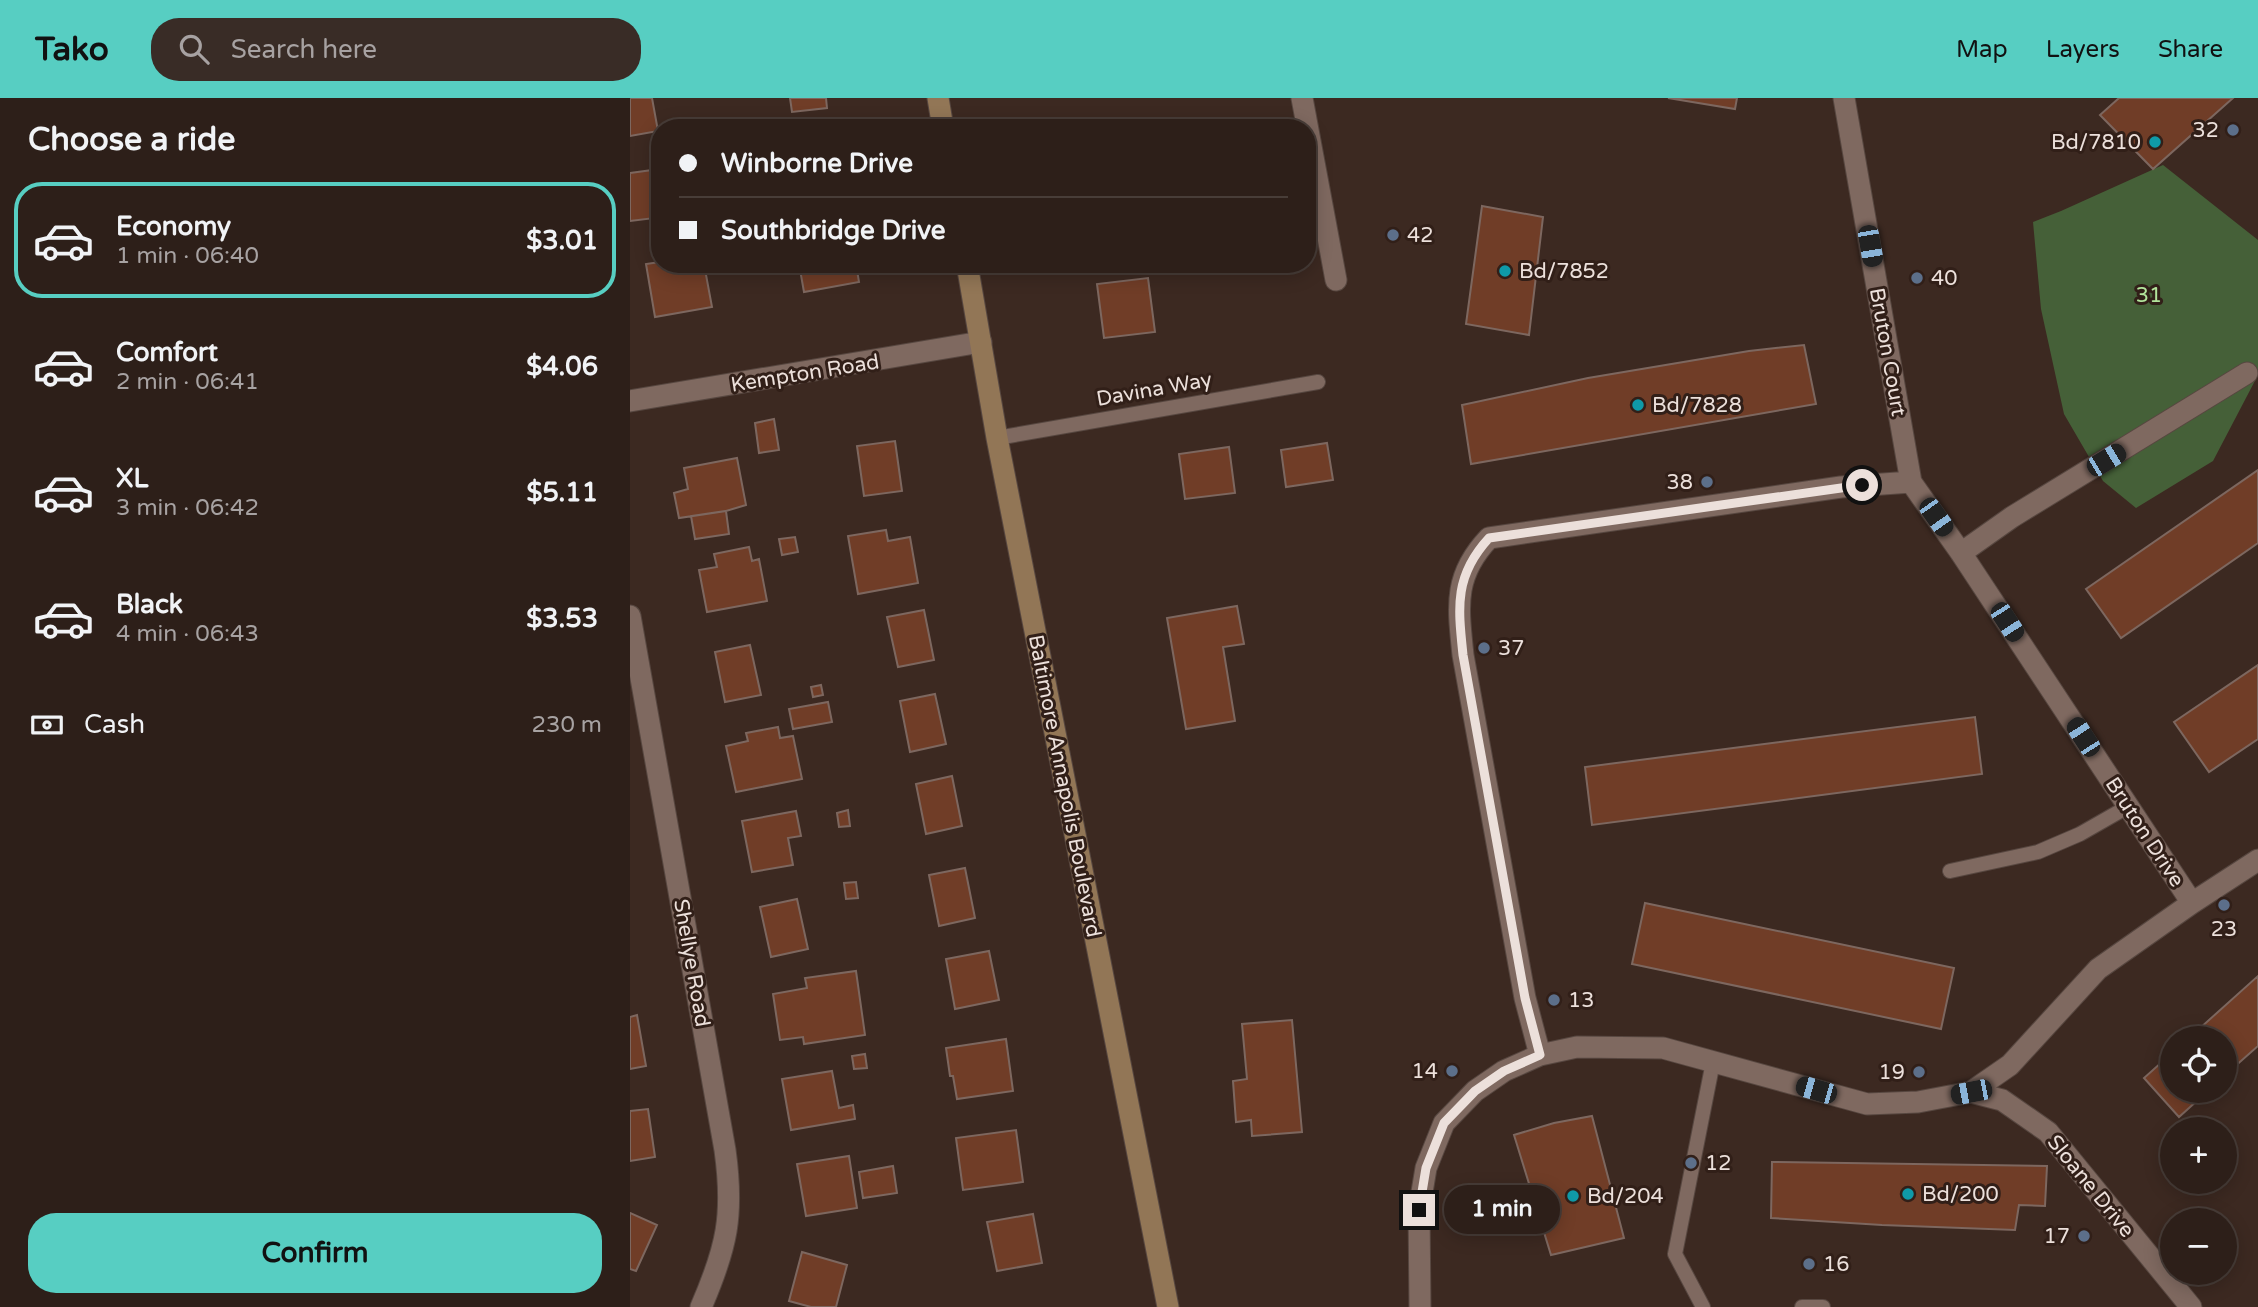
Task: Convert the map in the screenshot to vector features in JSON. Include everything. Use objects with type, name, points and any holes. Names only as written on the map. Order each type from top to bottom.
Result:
[{"type":"main road","points":[[938,98],[942,119]]},
{"type":"main road","name":"Baltimore Annapolis Boulevard","points":[[969,273],[997,438],[1168,1307]]},
{"type":"street","points":[[1302,98],[1306,119]]},
{"type":"street","name":"Bruton Court","points":[[1844,98],[1911,482]]},
{"type":"street","points":[[1316,173],[1336,280]]},
{"type":"street","name":"Kempton Road","points":[[630,401],[981,342]]},
{"type":"street","points":[[1961,553],[2012,517],[2247,373]]},
{"type":"street","points":[[1540,1055],[1525,998],[1463,655],[1458,606],[1465,575],[1475,553],[1489,538],[1841,487],[1911,482]]},
{"type":"street","name":"Bruton Drive","points":[[1911,482],[1961,553],[2192,903]]},
{"type":"street","name":"Shellye Road","points":[[630,616],[725,1150],[730,1197],[727,1236],[717,1270],[701,1307]]},
{"type":"street","points":[[1420,1307],[1419,1210],[1426,1168],[1444,1123],[1475,1091],[1504,1071],[1540,1055],[1577,1047],[1663,1048],[1867,1104],[1918,1102],[1971,1092],[2010,1065],[2098,969],[2258,860]]},
{"type":"street","name":"Sloane Drive","points":[[1971,1092],[2002,1100],[2048,1132],[2191,1307]]},
{"type":"lane","name":"Davina Way","points":[[997,438],[1318,382]]},
{"type":"lane","points":[[1950,871],[2038,852],[2080,834],[2129,806]]},
{"type":"lane","points":[[1703,1307],[1675,1254],[1713,1062]]},
{"type":"lane","points":[[1802,1307],[1824,1307]]},
{"type":"green space","name":"31","points":[[2163,165],[2258,240],[2258,375],[2213,461],[2136,508],[2103,481],[2064,414],[2041,309],[2033,222]]},
{"type":"building","points":[[630,98],[652,98],[656,119],[651,119],[651,132],[630,136]]},
{"type":"building","points":[[790,98],[826,98],[827,108],[792,112]]},
{"type":"building","points":[[1668,98],[1737,98],[1735,109]]},
{"type":"building","name":"Bd/7810","points":[[2119,98],[2233,98],[2153,169],[2100,115]]},
{"type":"building","points":[[651,170],[651,218],[630,221],[630,173]]},
{"type":"building","name":"Bd/7852","points":[[1482,206],[1543,217],[1529,335],[1466,324]]},
{"type":"building","points":[[651,263],[651,273],[706,273],[712,307],[655,317],[646,264]]},
{"type":"building","points":[[801,273],[858,273],[859,282],[804,292]]},
{"type":"building","points":[[1148,278],[1155,332],[1104,338],[1097,284]]},
{"type":"building","name":"Bd/7828","points":[[1804,345],[1816,404],[1471,464],[1462,405],[1588,378],[1749,351]]},
{"type":"building","points":[[774,419],[779,450],[759,453],[755,423]]},
{"type":"building","points":[[895,441],[902,491],[864,496],[857,446]]},
{"type":"building","points":[[1327,443],[1333,480],[1286,487],[1281,450]]},
{"type":"building","points":[[1229,447],[1235,493],[1185,499],[1179,454]]},
{"type":"building","points":[[737,458],[746,505],[679,518],[674,493],[688,489],[684,468]]},
{"type":"building","points":[[2258,470],[2258,543],[2121,638],[2086,589]]},
{"type":"building","points":[[726,511],[729,534],[695,539],[691,516]]},
{"type":"building","points":[[886,530],[888,541],[910,537],[918,583],[858,594],[848,536]]},
{"type":"building","points":[[795,537],[798,552],[782,555],[779,539]]},
{"type":"building","points":[[749,547],[752,561],[759,559],[767,601],[707,612],[699,570],[717,567],[714,554]]},
{"type":"building","points":[[1237,606],[1244,644],[1223,647],[1235,721],[1186,729],[1167,618]]},
{"type":"building","points":[[924,610],[934,660],[898,667],[887,617]]},
{"type":"building","points":[[750,645],[761,695],[725,702],[715,652]]},
{"type":"building","points":[[2258,665],[2258,739],[2209,772],[2174,722]]},
{"type":"building","points":[[821,685],[823,695],[813,697],[811,687]]},
{"type":"building","points":[[935,694],[946,744],[910,752],[900,701]]},
{"type":"building","points":[[828,702],[832,722],[793,729],[789,709]]},
{"type":"building","points":[[1975,717],[1982,774],[1592,825],[1585,767]]},
{"type":"building","points":[[778,727],[780,738],[793,736],[802,779],[736,792],[726,746],[748,741],[746,733]]},
{"type":"building","points":[[952,776],[962,826],[926,834],[916,784]]},
{"type":"building","points":[[848,810],[850,826],[839,827],[837,813]]},
{"type":"building","points":[[796,811],[801,836],[788,838],[793,865],[752,872],[742,821]]},
{"type":"building","points":[[965,868],[975,918],[939,926],[929,875]]},
{"type":"building","points":[[856,882],[858,898],[846,899],[844,883]]},
{"type":"building","points":[[797,899],[808,949],[771,957],[760,907]]},
{"type":"building","points":[[1645,903],[1954,968],[1941,1029],[1632,964]]},
{"type":"building","points":[[989,951],[999,1000],[955,1009],[946,959]]},
{"type":"building","points":[[856,971],[865,1035],[804,1044],[803,1037],[780,1040],[773,994],[807,988],[805,978]]},
{"type":"building","points":[[2258,976],[2258,1046],[2237,1065],[2237,1026],[2202,1026]]},
{"type":"building","points":[[637,1015],[646,1066],[630,1069],[630,1017]]},
{"type":"building","points":[[1292,1020],[1302,1132],[1252,1136],[1251,1120],[1236,1122],[1233,1081],[1247,1079],[1242,1024]]},
{"type":"building","points":[[1006,1039],[1013,1091],[957,1099],[946,1048]]},
{"type":"building","points":[[865,1054],[867,1068],[854,1069],[852,1056]]},
{"type":"building","points":[[2160,1064],[2160,1096],[2144,1078]]},
{"type":"building","points":[[832,1071],[839,1108],[853,1105],[855,1119],[791,1130],[782,1079]]},
{"type":"building","points":[[2166,1103],[2195,1103],[2179,1117]]},
{"type":"building","points":[[648,1109],[655,1157],[630,1161],[630,1111]]},
{"type":"building","name":"Bd/204","points":[[1592,1116],[1624,1238],[1551,1255],[1514,1135],[1554,1123]]},
{"type":"building","points":[[1016,1130],[1023,1182],[963,1190],[956,1138]]},
{"type":"building","points":[[849,1156],[857,1208],[806,1216],[797,1164]]},
{"type":"building","name":"Bd/200","points":[[1772,1162],[2047,1166],[2045,1206],[2019,1205],[2015,1230],[1771,1218]]},
{"type":"building","points":[[893,1166],[897,1193],[863,1198],[859,1172]]},
{"type":"building","points":[[630,1213],[657,1225],[636,1271],[630,1269]]},
{"type":"building","points":[[1033,1214],[1042,1263],[997,1271],[987,1222]]},
{"type":"building","points":[[802,1252],[847,1265],[836,1307],[811,1307],[789,1301]]},
{"type":"place","name":"32","points":[[2233,130]]},
{"type":"place","name":"Bd/7810","points":[[2155,142]]},
{"type":"place","name":"42","points":[[1393,235]]},
{"type":"place","name":"Bd/7852","points":[[1505,271]]},
{"type":"place","name":"40","points":[[1917,278]]},
{"type":"place","name":"Bd/7828","points":[[1638,405]]},
{"type":"place","name":"38","points":[[1707,482]]},
{"type":"place","name":"37","points":[[1484,648]]},
{"type":"place","name":"23","points":[[2224,905]]},
{"type":"place","name":"13","points":[[1554,1000]]},
{"type":"place","name":"14","points":[[1452,1071]]},
{"type":"place","name":"19","points":[[1919,1072]]},
{"type":"place","name":"12","points":[[1691,1163]]},
{"type":"place","name":"Bd/200","points":[[1908,1194]]},
{"type":"place","name":"Bd/204","points":[[1573,1196]]},
{"type":"place","name":"17","points":[[2084,1236]]},
{"type":"place","name":"16","points":[[1809,1264]]},
{"type":"route","points":[[1419,1210],[1426,1168],[1444,1123],[1475,1091],[1504,1071],[1540,1055],[1525,998],[1463,655],[1458,606],[1465,575],[1475,553],[1489,538],[1862,485]]}]
